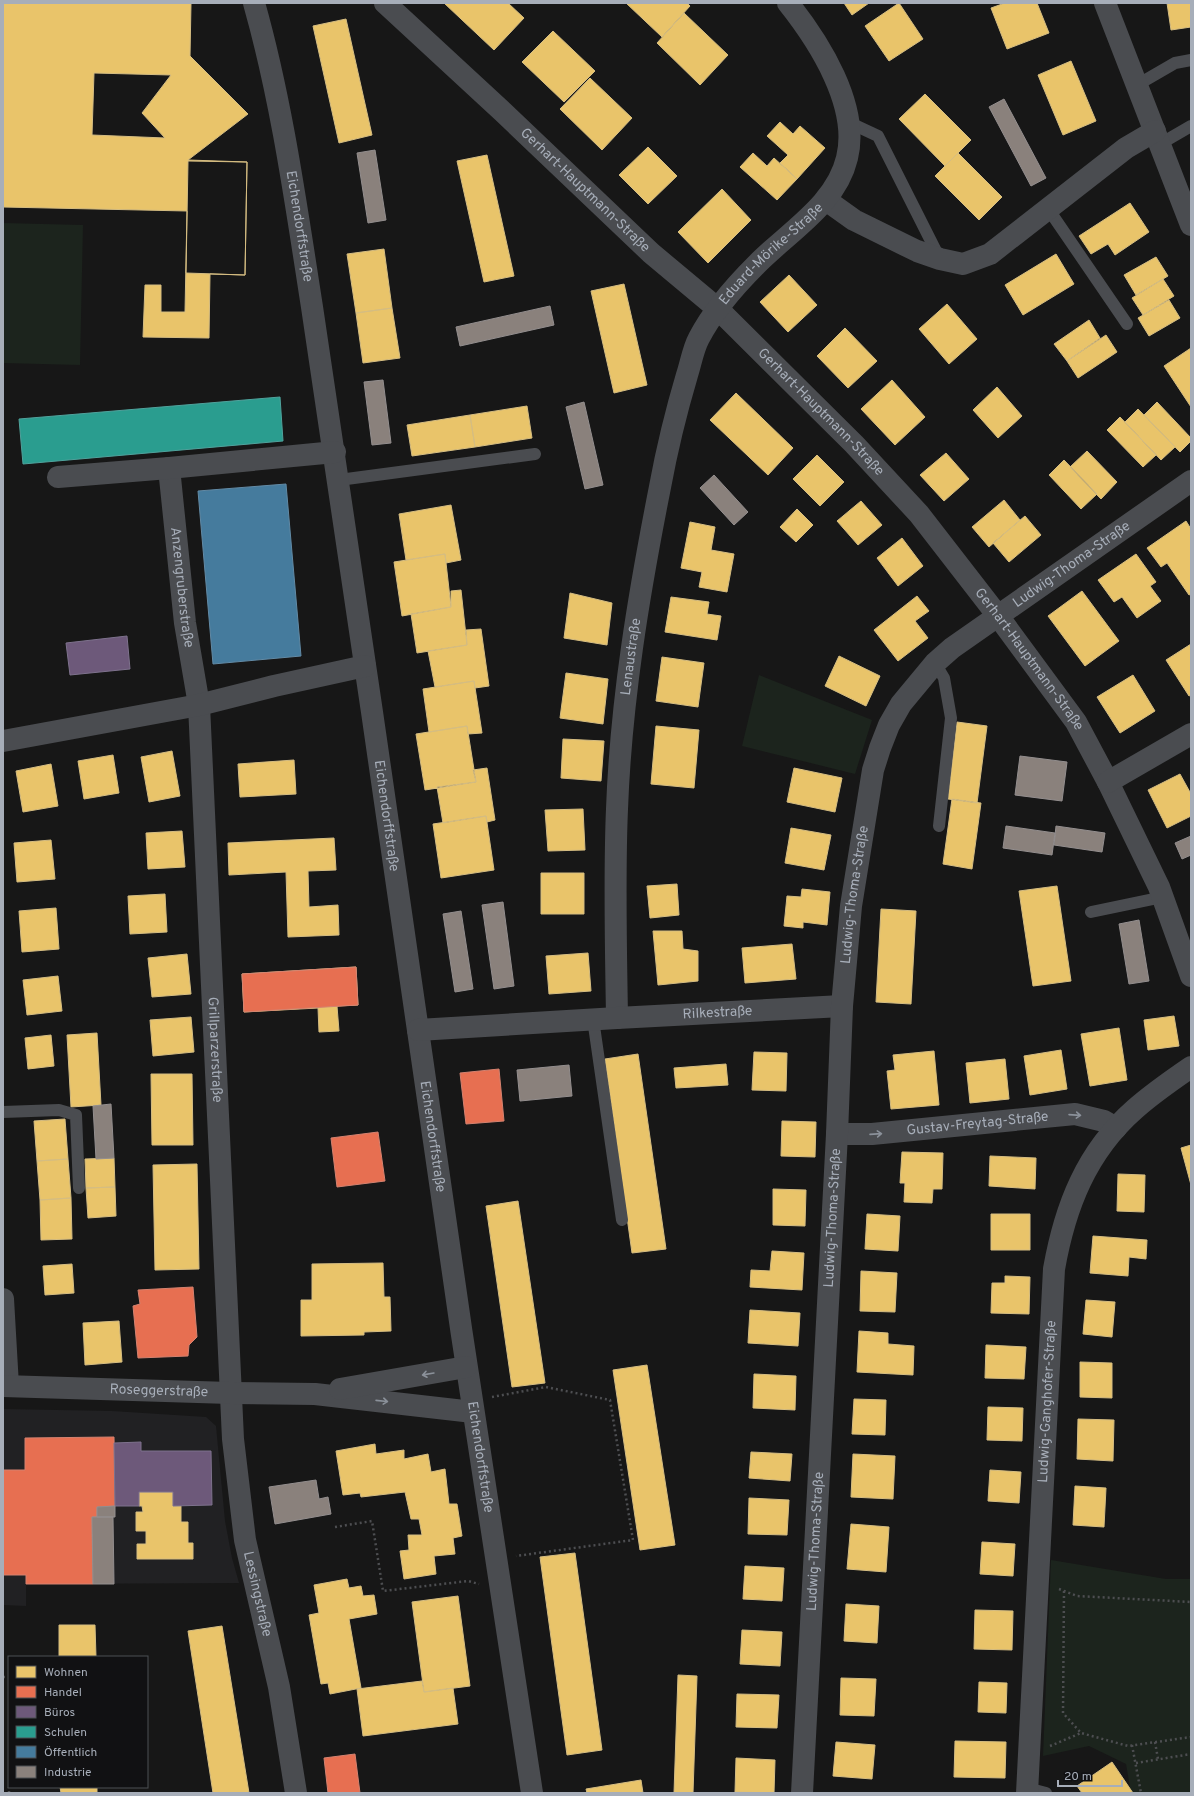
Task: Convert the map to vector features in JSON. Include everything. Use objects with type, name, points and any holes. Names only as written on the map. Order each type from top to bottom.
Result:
[{"type":"street","name":"Eichendorffstraße","points":[[254,3],[264,38],[282,123],[335,452],[466,1367],[532,1793]]},
{"type":"street","name":"Gerhart-Hauptmann-Straße","points":[[385,3],[503,112],[651,253],[718,309],[854,444],[919,514],[998,616],[1076,722],[1108,782],[1163,897],[1191,976]]},
{"type":"street","name":"Eduard-Mörike-Straße","points":[[718,309],[755,266],[826,200],[839,181],[848,156],[850,135],[846,108],[835,77],[804,23],[788,3]]},
{"type":"street","points":[[1104,3],[1191,225]]},
{"type":"street","name":"Eduard-Mörike-Straße","points":[[826,200],[854,220],[917,251],[940,259],[963,264],[990,254],[1049,210],[1126,148],[1157,137]]},
{"type":"street","name":"Lenaustraße","points":[[617,1018],[617,807],[622,734],[634,626],[671,430],[697,340],[718,309]]},
{"type":"street","points":[[58,477],[335,452]]},
{"type":"street","name":"Anzengruberstraße","points":[[169,468],[185,624],[199,705]]},
{"type":"street","name":"Ludwig-Thoma-Straße","points":[[802,1793],[837,1134],[842,1006],[851,906],[876,763],[880,748],[889,725],[901,704],[935,663],[952,648],[1191,481]]},
{"type":"street","points":[[3,741],[199,705],[274,686],[365,666]]},
{"type":"street","name":"Grillparzerstraße","points":[[199,705],[230,1393]]},
{"type":"street","points":[[1108,782],[1191,734]]},
{"type":"street","name":"Rilkestraße","points":[[418,1030],[842,1006]]},
{"type":"street","name":"Ludwig-Ganghofer-Straße","points":[[1033,1791],[1029,1754],[1054,1269],[1059,1240],[1080,1179],[1116,1128],[1155,1092],[1191,1066]]},
{"type":"street","name":"Gustav-Freytag-Straße","points":[[837,1134],[872,1134],[1075,1114],[1104,1121],[1116,1128]]},
{"type":"street","points":[[3,1299],[5,1386]]},
{"type":"street","name":"Roseggerstraße","points":[[315,1394],[466,1367]]},
{"type":"street","name":"Roseggerstraße","points":[[5,1386],[315,1394],[472,1406]]},
{"type":"street","name":"Lessingstraße","points":[[230,1393],[236,1474],[245,1540],[280,1688],[296,1793]]},
{"type":"lane","points":[[1137,85],[1175,63],[1191,60]]},
{"type":"lane","points":[[848,122],[878,136],[940,259]]},
{"type":"lane","points":[[1157,137],[1191,126]]},
{"type":"lane","points":[[1049,210],[1127,324]]},
{"type":"lane","points":[[339,480],[535,454]]},
{"type":"lane","points":[[935,663],[944,678],[951,718],[939,826]]},
{"type":"lane","points":[[1090,912],[1163,897]]},
{"type":"lane","points":[[592,1019],[622,1220]]},
{"type":"lane","points":[[3,1112],[59,1110],[76,1115],[79,1188]]},
{"type":"path","points":[[472,1406],[546,1387],[610,1400],[633,1540],[496,1559]]},
{"type":"path","points":[[335,1527],[372,1521],[383,1591],[468,1581],[501,1590]]},
{"type":"path","points":[[1038,1576],[1051,1586],[1077,1596],[1191,1602]]},
{"type":"path","points":[[1064,1591],[1063,1714],[1081,1733],[1128,1746],[1191,1737]]},
{"type":"path","points":[[1029,1754],[1081,1733]]},
{"type":"path","points":[[1155,1742],[1158,1759]]},
{"type":"path","points":[[1132,1745],[1141,1793]]},
{"type":"path","points":[[1136,1763],[1191,1754]]},
{"type":"shaded area","points":[[3,223],[83,225],[80,365],[3,363]]},
{"type":"shaded area","points":[[759,675],[872,720],[855,774],[742,746]]},
{"type":"shaded area","points":[[3,1409],[112,1411],[206,1417],[216,1426],[225,1521],[232,1558],[239,1583],[26,1584],[26,1606],[3,1605]]},
{"type":"shaded area","points":[[1051,1560],[1166,1579],[1191,1579],[1191,1793],[1131,1793],[1126,1764],[1089,1746],[1043,1756]]},
{"type":"building: Wohnen","points":[[3,3],[191,3],[190,56],[248,114],[188,160],[247,162],[245,275],[210,274],[209,338],[143,337],[145,285],[161,285],[161,312],[185,312],[187,211],[3,207]],"holes":[[[94,73],[171,75],[142,113],[165,138],[92,135]]]},
{"type":"building: Wohnen","points":[[444,3],[508,3],[524,18],[494,50]]},
{"type":"building: Wohnen","points":[[626,3],[687,3],[690,6],[662,37]]},
{"type":"building: Wohnen","points":[[844,3],[869,3],[852,15]]},
{"type":"building: Wohnen","points":[[899,3],[923,39],[889,61],[865,26]]},
{"type":"building: Wohnen","points":[[1005,3],[1037,3],[1049,33],[1007,49],[991,8]]},
{"type":"building: Wohnen","points":[[1167,3],[1191,3],[1191,27],[1171,30]]},
{"type":"building: Wohnen","points":[[684,13],[728,55],[700,85],[657,43]]},
{"type":"building: Wohnen","points":[[346,19],[372,135],[339,143],[313,26]]},
{"type":"building: Wohnen","points":[[553,31],[595,71],[564,102],[522,62]]},
{"type":"building: Wohnen","points":[[1071,61],[1096,121],[1063,135],[1038,75]]},
{"type":"building: Wohnen","points":[[590,78],[632,118],[602,150],[560,109]]},
{"type":"building: Wohnen","points":[[925,94],[971,140],[945,166],[899,119]]},
{"type":"building: Wohnen","points":[[780,122],[793,134],[800,126],[825,148],[797,179],[780,163],[788,155],[767,136]]},
{"type":"building: Wohnen","points":[[648,147],[677,176],[648,204],[619,175]]},
{"type":"building: Wohnen","points":[[753,153],[767,166],[774,158],[797,179],[777,200],[740,167]]},
{"type":"building: Wohnen","points":[[958,153],[1002,197],[979,220],[935,176]]},
{"type":"building: Wohnen","points":[[487,155],[514,276],[484,282],[457,161]]},
{"type":"building: Wohnen","points":[[188,161],[247,162],[245,275],[186,273]]},
{"type":"building: Wohnen","points":[[722,189],[751,220],[708,263],[678,232]]},
{"type":"building: Wohnen","points":[[1130,203],[1149,232],[1115,255],[1108,244],[1091,254],[1079,236]]},
{"type":"building: Wohnen","points":[[384,249],[392,308],[356,313],[347,254]]},
{"type":"building: Wohnen","points":[[1056,254],[1074,284],[1023,315],[1005,285]]},
{"type":"building: Wohnen","points":[[1156,257],[1168,276],[1136,295],[1124,275]]},
{"type":"building: Wohnen","points":[[789,275],[817,305],[788,332],[760,302]]},
{"type":"building: Wohnen","points":[[1163,279],[1174,296],[1143,315],[1132,298]]},
{"type":"building: Wohnen","points":[[624,284],[647,385],[614,393],[591,291]]},
{"type":"building: Wohnen","points":[[1169,300],[1180,318],[1149,336],[1138,318]]},
{"type":"building: Wohnen","points":[[947,304],[977,339],[949,364],[919,329]]},
{"type":"building: Wohnen","points":[[392,308],[400,358],[363,363],[356,313]]},
{"type":"building: Wohnen","points":[[1089,320],[1100,338],[1067,361],[1054,344]]},
{"type":"building: Wohnen","points":[[845,328],[877,361],[848,388],[817,356]]},
{"type":"building: Wohnen","points":[[1106,335],[1117,352],[1078,378],[1067,361]]},
{"type":"building: Wohnen","points":[[1191,348],[1191,407],[1164,366]]},
{"type":"building: Wohnen","points":[[892,380],[925,417],[895,445],[861,409]]},
{"type":"building: Wohnen","points":[[997,387],[1022,416],[998,438],[973,410]]},
{"type":"building: Wohnen","points":[[736,393],[793,448],[768,475],[710,420]]},
{"type":"building: Wohnen","points":[[1157,402],[1191,438],[1191,441],[1180,452],[1144,415]]},
{"type":"building: Wohnen","points":[[527,406],[532,438],[475,447],[470,415]]},
{"type":"building: Wohnen","points":[[1138,409],[1175,447],[1161,460],[1125,422]]},
{"type":"building: Wohnen","points":[[470,415],[475,447],[412,456],[407,425]]},
{"type":"building: Wohnen","points":[[1120,417],[1156,455],[1143,467],[1107,430]]},
{"type":"building: Wohnen","points":[[1087,451],[1117,482],[1101,499],[1070,467]]},
{"type":"building: Wohnen","points":[[946,453],[969,479],[944,501],[920,475]]},
{"type":"building: Wohnen","points":[[817,455],[844,482],[820,506],[793,479]]},
{"type":"building: Wohnen","points":[[1064,460],[1097,494],[1081,509],[1049,475]]},
{"type":"building: Wohnen","points":[[1004,500],[1020,520],[989,547],[972,527]]},
{"type":"building: Wohnen","points":[[861,501],[882,525],[858,545],[837,521]]},
{"type":"building: Wohnen","points":[[451,505],[461,560],[446,563],[445,554],[406,560],[399,514]]},
{"type":"building: Wohnen","points":[[797,509],[813,525],[796,542],[780,527]]},
{"type":"building: Wohnen","points":[[1025,516],[1041,535],[1009,562],[993,543]]},
{"type":"building: Wohnen","points":[[1186,521],[1191,529],[1191,594],[1189,595],[1167,563],[1161,567],[1147,548]]},
{"type":"building: Wohnen","points":[[690,522],[715,527],[711,550],[734,554],[727,592],[699,587],[702,572],[681,568]]},
{"type":"building: Wohnen","points":[[902,538],[923,566],[898,586],[877,558]]},
{"type":"building: Wohnen","points":[[445,554],[451,607],[402,616],[394,562]]},
{"type":"building: Wohnen","points":[[1136,554],[1156,582],[1150,586],[1161,601],[1137,618],[1122,597],[1114,602],[1098,580]]},
{"type":"building: Wohnen","points":[[461,590],[467,645],[417,653],[411,614],[451,607],[451,591]]},
{"type":"building: Wohnen","points":[[1082,591],[1119,641],[1085,666],[1048,616]]},
{"type":"building: Wohnen","points":[[570,593],[612,603],[607,645],[564,638]]},
{"type":"building: Wohnen","points":[[917,596],[929,611],[915,621],[928,638],[898,661],[874,630]]},
{"type":"building: Wohnen","points":[[671,597],[709,602],[707,614],[721,616],[717,640],[665,632]]},
{"type":"building: Wohnen","points":[[481,629],[489,686],[475,688],[474,681],[435,687],[428,651],[467,645],[466,630]]},
{"type":"building: Wohnen","points":[[1191,644],[1191,695],[1189,696],[1166,660]]},
{"type":"building: Wohnen","points":[[839,656],[880,676],[866,706],[825,686]]},
{"type":"building: Wohnen","points":[[662,657],[704,663],[698,707],[656,701]]},
{"type":"building: Wohnen","points":[[566,673],[608,679],[603,724],[560,718]]},
{"type":"building: Wohnen","points":[[1133,675],[1155,711],[1120,733],[1097,697]]},
{"type":"building: Wohnen","points":[[474,681],[482,733],[468,734],[467,726],[429,732],[423,689]]},
{"type":"building: Wohnen","points":[[957,722],[987,726],[977,803],[948,799]]},
{"type":"building: Wohnen","points":[[467,726],[476,782],[425,790],[416,734]]},
{"type":"building: Wohnen","points":[[656,726],[699,730],[694,788],[651,784]]},
{"type":"building: Wohnen","points":[[563,739],[604,741],[601,781],[561,778]]},
{"type":"building: Wohnen","points":[[172,751],[180,796],[149,802],[141,757]]},
{"type":"building: Wohnen","points":[[113,755],[119,793],[84,799],[78,761]]},
{"type":"building: Wohnen","points":[[294,760],[296,794],[240,797],[238,764]]},
{"type":"building: Wohnen","points":[[51,764],[58,806],[23,812],[16,771]]},
{"type":"building: Wohnen","points":[[487,768],[495,820],[487,822],[486,816],[443,823],[437,787],[476,782],[473,770]]},
{"type":"building: Wohnen","points":[[794,768],[842,778],[835,812],[787,802]]},
{"type":"building: Wohnen","points":[[1180,774],[1191,794],[1191,816],[1167,828],[1148,790]]},
{"type":"building: Wohnen","points":[[952,799],[981,803],[972,869],[943,864]]},
{"type":"building: Wohnen","points":[[583,809],[585,850],[548,851],[545,810]]},
{"type":"building: Wohnen","points":[[486,816],[494,870],[441,878],[433,824]]},
{"type":"building: Wohnen","points":[[791,828],[831,835],[824,870],[785,863]]},
{"type":"building: Wohnen","points":[[182,831],[185,867],[148,869],[146,833]]},
{"type":"building: Wohnen","points":[[334,838],[336,870],[308,871],[309,907],[338,905],[339,935],[288,937],[286,872],[229,875],[228,843]]},
{"type":"building: Wohnen","points":[[51,840],[55,879],[17,882],[14,843]]},
{"type":"building: Wohnen","points":[[541,873],[584,873],[584,914],[541,914]]},
{"type":"building: Wohnen","points":[[677,884],[679,915],[650,918],[647,886]]},
{"type":"building: Wohnen","points":[[1057,886],[1071,981],[1033,986],[1019,891]]},
{"type":"building: Wohnen","points":[[802,889],[830,892],[827,925],[803,922],[803,928],[784,926],[787,896],[801,897]]},
{"type":"building: Wohnen","points":[[165,894],[167,932],[130,934],[128,896]]},
{"type":"building: Wohnen","points":[[56,908],[59,949],[22,952],[19,911]]},
{"type":"building: Wohnen","points":[[881,909],[916,911],[911,1004],[876,1002]]},
{"type":"building: Wohnen","points":[[653,931],[682,931],[683,949],[698,951],[698,981],[658,985]]},
{"type":"building: Wohnen","points":[[792,944],[796,979],[745,983],[742,948]]},
{"type":"building: Wohnen","points":[[588,953],[591,991],[549,994],[546,956]]},
{"type":"building: Wohnen","points":[[187,954],[191,994],[152,997],[148,958]]},
{"type":"building: Wohnen","points":[[356,967],[358,1005],[337,1006],[339,1031],[319,1032],[318,1008],[244,1012],[242,974]]},
{"type":"building: Wohnen","points":[[58,976],[62,1011],[27,1015],[23,980]]},
{"type":"building: Wohnen","points":[[1174,1016],[1179,1046],[1148,1050],[1144,1020]]},
{"type":"building: Wohnen","points":[[191,1017],[194,1052],[153,1056],[150,1020]]},
{"type":"building: Wohnen","points":[[1119,1028],[1127,1080],[1090,1086],[1081,1034]]},
{"type":"building: Wohnen","points":[[97,1033],[101,1105],[71,1107],[67,1035]]},
{"type":"building: Wohnen","points":[[51,1035],[54,1066],[28,1069],[25,1038]]},
{"type":"building: Wohnen","points":[[1061,1050],[1067,1089],[1030,1095],[1024,1056]]},
{"type":"building: Wohnen","points":[[934,1051],[939,1105],[891,1109],[887,1071],[895,1070],[893,1055]]},
{"type":"building: Wohnen","points":[[754,1052],[787,1053],[786,1091],[752,1090]]},
{"type":"building: Wohnen","points":[[638,1054],[666,1249],[632,1253],[605,1059]]},
{"type":"building: Wohnen","points":[[1005,1059],[1009,1099],[970,1103],[966,1063]]},
{"type":"building: Wohnen","points":[[726,1064],[728,1085],[676,1088],[674,1068]]},
{"type":"building: Wohnen","points":[[151,1074],[192,1074],[193,1145],[152,1145]]},
{"type":"building: Wohnen","points":[[65,1119],[68,1159],[37,1161],[34,1121]]},
{"type":"building: Wohnen","points":[[782,1121],[816,1122],[815,1157],[781,1156]]},
{"type":"building: Wohnen","points":[[1191,1145],[1191,1185],[1181,1148]]},
{"type":"building: Wohnen","points":[[902,1152],[943,1153],[942,1189],[933,1189],[932,1203],[904,1202],[905,1183],[900,1183]]},
{"type":"building: Wohnen","points":[[990,1156],[1036,1158],[1035,1189],[989,1186]]},
{"type":"building: Wohnen","points":[[114,1158],[115,1187],[86,1188],[85,1159]]},
{"type":"building: Wohnen","points":[[68,1159],[71,1198],[40,1200],[37,1161]]},
{"type":"building: Wohnen","points":[[197,1164],[199,1269],[155,1270],[153,1165]]},
{"type":"building: Wohnen","points":[[1118,1174],[1145,1175],[1144,1212],[1117,1211]]},
{"type":"building: Wohnen","points":[[115,1187],[116,1216],[88,1218],[86,1188]]},
{"type":"building: Wohnen","points":[[773,1189],[806,1190],[805,1226],[773,1225]]},
{"type":"building: Wohnen","points":[[71,1198],[72,1239],[41,1240],[40,1200]]},
{"type":"building: Wohnen","points":[[518,1201],[545,1383],[512,1387],[486,1206]]},
{"type":"building: Wohnen","points":[[867,1214],[900,1216],[898,1251],[865,1249]]},
{"type":"building: Wohnen","points":[[991,1214],[1030,1214],[1030,1250],[991,1250]]},
{"type":"building: Wohnen","points":[[1093,1236],[1147,1240],[1146,1259],[1129,1257],[1128,1276],[1090,1273]]},
{"type":"building: Wohnen","points":[[772,1251],[804,1253],[802,1290],[750,1287],[751,1270],[770,1271]]},
{"type":"building: Wohnen","points":[[383,1263],[384,1297],[390,1297],[391,1331],[364,1332],[364,1335],[301,1336],[301,1300],[312,1300],[312,1264]]},
{"type":"building: Wohnen","points":[[72,1264],[74,1293],[45,1295],[43,1266]]},
{"type":"building: Wohnen","points":[[861,1271],[897,1273],[895,1312],[860,1311]]},
{"type":"building: Wohnen","points":[[1005,1276],[1030,1277],[1029,1314],[991,1313],[992,1283],[1005,1283]]},
{"type":"building: Wohnen","points":[[1086,1300],[1115,1302],[1112,1337],[1083,1334]]},
{"type":"building: Wohnen","points":[[750,1310],[800,1313],[798,1346],[748,1343]]},
{"type":"building: Wohnen","points":[[119,1321],[122,1362],[85,1365],[83,1323]]},
{"type":"building: Wohnen","points":[[859,1331],[888,1333],[888,1344],[914,1346],[913,1375],[857,1372]]},
{"type":"building: Wohnen","points":[[986,1345],[1026,1347],[1024,1379],[985,1378]]},
{"type":"building: Wohnen","points":[[1080,1362],[1112,1363],[1112,1398],[1080,1397]]},
{"type":"building: Wohnen","points":[[647,1365],[675,1545],[640,1550],[613,1370]]},
{"type":"building: Wohnen","points":[[754,1374],[796,1376],[795,1410],[753,1408]]},
{"type":"building: Wohnen","points":[[854,1399],[886,1400],[885,1435],[852,1434]]},
{"type":"building: Wohnen","points":[[988,1407],[1023,1408],[1022,1441],[987,1440]]},
{"type":"building: Wohnen","points":[[1078,1419],[1114,1420],[1113,1461],[1077,1459]]},
{"type":"building: Wohnen","points":[[375,1444],[376,1454],[404,1450],[404,1459],[428,1454],[431,1472],[445,1469],[449,1504],[457,1504],[462,1536],[453,1538],[455,1554],[434,1556],[436,1574],[404,1579],[400,1551],[409,1550],[408,1535],[422,1535],[419,1519],[411,1519],[405,1492],[361,1497],[360,1493],[343,1495],[336,1451]]},
{"type":"building: Wohnen","points":[[751,1452],[792,1454],[790,1481],[749,1478]]},
{"type":"building: Wohnen","points":[[853,1454],[895,1456],[893,1499],[851,1497]]},
{"type":"building: Wohnen","points":[[990,1470],[1021,1472],[1019,1503],[988,1501]]},
{"type":"building: Wohnen","points":[[1075,1486],[1106,1488],[1104,1527],[1073,1525]]},
{"type":"building: Wohnen","points":[[139,1492],[173,1492],[173,1506],[181,1506],[181,1522],[188,1522],[188,1543],[193,1543],[193,1559],[137,1559],[137,1544],[146,1544],[146,1531],[136,1531],[136,1512],[143,1512],[142,1506],[139,1506]]},
{"type":"building: Wohnen","points":[[749,1498],[789,1500],[787,1535],[748,1534]]},
{"type":"building: Wohnen","points":[[851,1524],[889,1527],[886,1572],[847,1569]]},
{"type":"building: Wohnen","points":[[982,1542],[1015,1544],[1013,1576],[980,1574]]},
{"type":"building: Wohnen","points":[[575,1553],[602,1750],[567,1755],[540,1557]]},
{"type":"building: Wohnen","points":[[745,1566],[784,1568],[782,1601],[743,1599]]},
{"type":"building: Wohnen","points":[[347,1579],[349,1588],[361,1586],[363,1596],[374,1595],[377,1614],[349,1619],[361,1688],[330,1694],[328,1683],[321,1684],[309,1615],[319,1613],[314,1585]]},
{"type":"building: Wohnen","points":[[458,1596],[470,1686],[424,1692],[412,1602]]},
{"type":"building: Wohnen","points":[[846,1604],[879,1606],[877,1643],[844,1641]]},
{"type":"building: Wohnen","points":[[975,1610],[1013,1611],[1012,1650],[974,1649]]},
{"type":"building: Wohnen","points":[[59,1625],[95,1625],[96,1656],[59,1656]]},
{"type":"building: Wohnen","points":[[222,1626],[249,1793],[213,1793],[188,1631]]},
{"type":"building: Wohnen","points":[[742,1630],[782,1632],[780,1666],[740,1664]]},
{"type":"building: Wohnen","points":[[678,1675],[697,1676],[693,1793],[674,1793]]},
{"type":"building: Wohnen","points":[[841,1678],[876,1679],[874,1716],[840,1715]]},
{"type":"building: Wohnen","points":[[422,1681],[424,1692],[453,1688],[458,1724],[363,1736],[357,1689]]},
{"type":"building: Wohnen","points":[[979,1682],[1007,1683],[1006,1713],[978,1712]]},
{"type":"building: Wohnen","points":[[737,1694],[779,1695],[777,1728],[736,1727]]},
{"type":"building: Wohnen","points":[[955,1741],[1006,1742],[1005,1778],[954,1777]]},
{"type":"building: Wohnen","points":[[836,1742],[875,1745],[872,1779],[833,1776]]},
{"type":"building: Wohnen","points":[[736,1758],[775,1760],[774,1793],[735,1792]]},
{"type":"building: Wohnen","points":[[1112,1762],[1133,1793],[1082,1793],[1077,1786]]},
{"type":"building: Wohnen","points":[[641,1780],[643,1793],[587,1793],[586,1789]]},
{"type":"building: Wohnen","points":[[60,1788],[97,1788],[97,1793],[61,1793]]},
{"type":"building: Handel","points":[[356,967],[358,1005],[244,1012],[242,974]]},
{"type":"building: Handel","points":[[499,1069],[504,1121],[466,1124],[460,1073]]},
{"type":"building: Handel","points":[[378,1132],[385,1181],[337,1187],[331,1138]]},
{"type":"building: Handel","points":[[193,1287],[197,1337],[189,1345],[188,1356],[138,1358],[133,1306],[140,1304],[138,1290]]},
{"type":"building: Handel","points":[[114,1437],[115,1506],[97,1507],[97,1517],[92,1517],[93,1584],[26,1584],[26,1575],[3,1575],[3,1470],[25,1470],[25,1438]]},
{"type":"building: Handel","points":[[355,1754],[360,1793],[328,1793],[324,1758]]},
{"type":"building: Büros","points":[[127,636],[130,669],[70,675],[66,643]]},
{"type":"building: Büros","points":[[141,1442],[141,1451],[211,1451],[212,1505],[173,1506],[173,1492],[139,1492],[139,1506],[115,1506],[114,1443]]},
{"type":"building: Schulen","points":[[280,397],[283,441],[23,464],[19,419]]},
{"type":"building: Öffentlich","points":[[286,484],[301,656],[213,664],[198,491]]},
{"type":"building: Industrie","points":[[1004,99],[1046,178],[1031,186],[989,107]]},
{"type":"building: Industrie","points":[[375,150],[386,220],[368,223],[357,153]]},
{"type":"building: Industrie","points":[[550,306],[554,325],[460,346],[456,327]]},
{"type":"building: Industrie","points":[[383,380],[391,443],[372,445],[364,382]]},
{"type":"building: Industrie","points":[[584,402],[603,485],[585,489],[566,407]]},
{"type":"building: Industrie","points":[[714,475],[748,512],[734,525],[700,488]]},
{"type":"building: Industrie","points":[[1020,756],[1067,762],[1062,801],[1015,795]]},
{"type":"building: Industrie","points":[[1006,826],[1055,833],[1052,855],[1003,848]]},
{"type":"building: Industrie","points":[[1056,826],[1105,833],[1102,852],[1054,845]]},
{"type":"building: Industrie","points":[[1191,836],[1191,855],[1182,859],[1175,843]]},
{"type":"building: Industrie","points":[[503,902],[514,986],[494,989],[482,905]]},
{"type":"building: Industrie","points":[[461,911],[473,989],[455,992],[443,914]]},
{"type":"building: Industrie","points":[[1139,920],[1149,981],[1129,984],[1119,924]]},
{"type":"building: Industrie","points":[[569,1065],[572,1096],[520,1101],[517,1070]]},
{"type":"building: Industrie","points":[[111,1104],[114,1158],[96,1159],[93,1106]]},
{"type":"building: Industrie","points":[[316,1480],[319,1499],[328,1497],[331,1514],[275,1524],[269,1487]]},
{"type":"building: Industrie","points":[[115,1506],[115,1517],[97,1517],[97,1507]]},
{"type":"building: Industrie","points":[[92,1517],[113,1517],[114,1584],[93,1584]]}]
